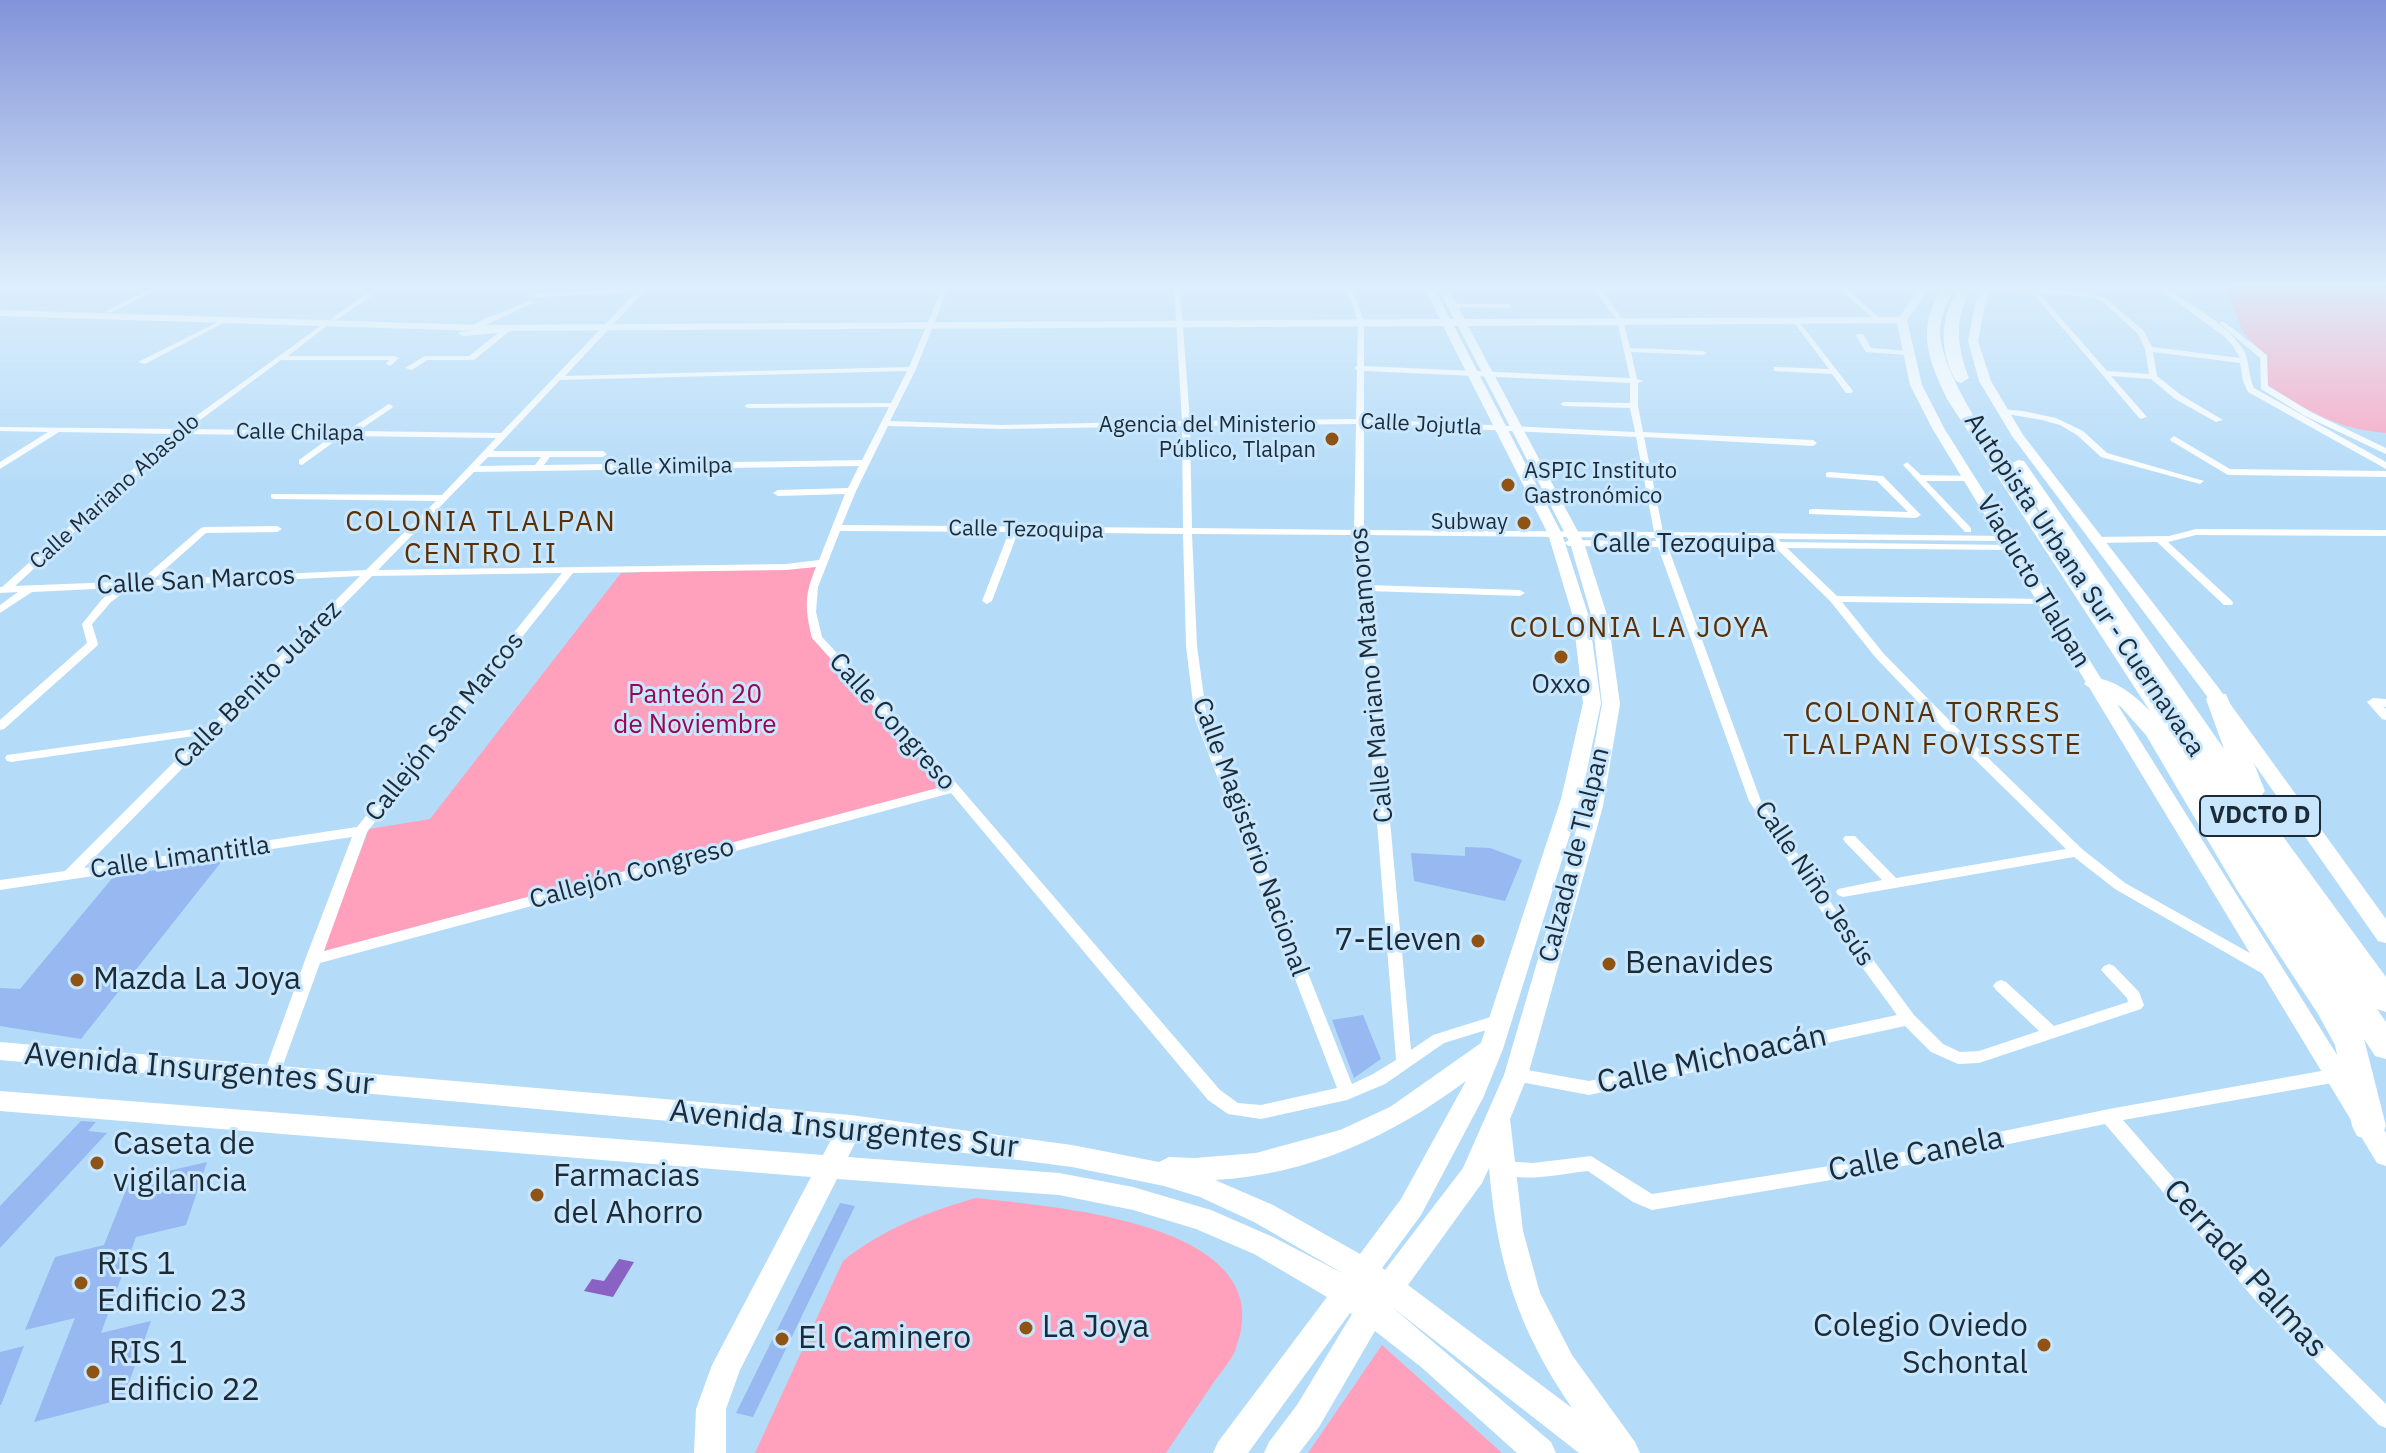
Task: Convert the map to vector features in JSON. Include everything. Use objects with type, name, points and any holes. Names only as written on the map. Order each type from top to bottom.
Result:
[{"type":"highway","name":"Viaducto Tlalpan","points":[[1937,354],[1942,373],[1955,399],[2386,1047]]},
{"type":"highway","name":"Autopista Urbana Sur - Cuernavaca","points":[[1941,354],[1946,374],[2094,601],[2386,1028]]},
{"type":"highway","name":"Autopista Urbana Sur - Cuernavaca","points":[[1948,354],[1955,376],[2124,633],[2269,832]]},
{"type":"highway","points":[[2094,601],[2105,640],[2141,706],[2247,883],[2329,1006],[2351,1045],[2369,1126]]},
{"type":"highway","points":[[2095,684],[2129,702],[2139,711],[2210,798],[2235,818]]},
{"type":"highway","points":[[2218,699],[2269,832],[2323,884],[2386,972]]},
{"type":"highway","name":"VDCTO D","points":[[2269,832],[2386,1001]]},
{"type":"main road","name":"Calzada de Tlalpan","points":[[1280,1453],[1308,1416],[1359,1328],[1473,1175],[1516,1075],[1593,806],[1611,704],[1600,618],[1566,539],[1472,354]]},
{"type":"main road","name":"Viaducto Tlalpan","points":[[1907,354],[1916,385],[2007,543],[2386,1155]]},
{"type":"main road","points":[[1977,354],[1985,381],[2018,436],[2218,699],[2386,935]]},
{"type":"main road","name":"Calzada de Tlalpan","points":[[1229,1453],[1411,1207],[1451,1138],[1491,1049],[1571,799],[1592,703],[1581,617],[1566,539]]},
{"type":"main road","points":[[1117,1162],[1191,1171],[1257,1165],[1316,1149],[1398,1115],[1491,1049]]},
{"type":"main road","name":"Avenida Insurgentes Sur","points":[[0,1051],[851,1126],[1117,1162],[1206,1188],[1328,1248],[1402,1294],[1604,1453]]},
{"type":"main road","name":"Avenida Insurgentes Sur","points":[[0,1101],[1045,1183],[1107,1191],[1190,1214],[1300,1265],[1359,1299],[1457,1376],[1540,1453]]},
{"type":"main road","points":[[1498,1118],[1517,1267],[1532,1310],[1573,1387],[1624,1453]]},
{"type":"main road","points":[[710,1453],[711,1409],[727,1365],[851,1126]]},
{"type":"street","points":[[142,362],[158,354]]},
{"type":"street","name":"Calle Mariano Abasolo","points":[[3,590],[179,432],[285,354]]},
{"type":"street","points":[[279,358],[388,360],[395,354]]},
{"type":"street","points":[[409,368],[425,358],[471,358],[476,354]]},
{"type":"street","name":"Calle Benito Juárez","points":[[69,875],[444,498],[582,354]]},
{"type":"street","name":"Calle Congreso","points":[[918,354],[851,491],[813,587],[811,612],[817,638],[953,788],[1214,1095],[1234,1109],[1261,1112],[1347,1093]]},
{"type":"street","name":"Calle Magisterio Nacional","points":[[1181,354],[1193,679],[1201,719],[1347,1093]]},
{"type":"street","name":"Calle Mariano Matamoros","points":[[1359,354],[1359,534],[1404,1064]]},
{"type":"street","name":"Calle Niño Jesús","points":[[1629,354],[1637,381],[1634,406],[1660,540],[1755,801],[1829,911],[1908,1019],[1937,1048],[1958,1058],[1979,1057],[2051,1033]]},
{"type":"street","points":[[1821,354],[1849,391]]},
{"type":"street","points":[[2089,354],[2143,417]]},
{"type":"street","points":[[2150,354],[2153,377]]},
{"type":"street","points":[[2187,354],[2243,361]]},
{"type":"street","points":[[2239,354],[2243,361],[2245,382],[2251,390],[2386,466]]},
{"type":"street","points":[[2260,354],[2264,357],[2264,387],[2308,414],[2386,449]]},
{"type":"street","points":[[1358,368],[1637,381]]},
{"type":"street","points":[[559,378],[912,369]]},
{"type":"street","points":[[1777,369],[1835,372]]},
{"type":"street","points":[[2106,373],[2153,377],[2178,397],[2219,420]]},
{"type":"street","points":[[1564,404],[1634,406]]},
{"type":"street","points":[[748,406],[893,405]]},
{"type":"street","points":[[302,462],[389,406]]},
{"type":"street","points":[[2004,411],[2067,426],[2081,434],[2094,451],[2104,455],[2200,481]]},
{"type":"street","name":"Calle Jojutla","points":[[884,423],[1002,427],[1358,421],[1813,443]]},
{"type":"street","name":"Calle Chilapa","points":[[0,429],[504,436]]},
{"type":"street","points":[[0,466],[57,430]]},
{"type":"street","points":[[2174,439],[2228,472],[2386,474]]},
{"type":"street","points":[[486,454],[603,454]]},
{"type":"street","points":[[537,469],[547,454]]},
{"type":"street","name":"Calle Ximilpa","points":[[472,469],[864,463]]},
{"type":"street","points":[[1907,465],[1968,530]]},
{"type":"street","points":[[1829,475],[1880,478],[1937,537]]},
{"type":"street","points":[[1919,478],[1970,478]]},
{"type":"street","points":[[778,493],[851,491]]},
{"type":"street","points":[[274,496],[444,498]]},
{"type":"street","points":[[1812,512],[1916,515]]},
{"type":"street","name":"Calle Tezoquipa","points":[[837,528],[1359,534],[1387,540],[1660,540],[1781,545],[2007,543]]},
{"type":"street","points":[[142,584],[204,530],[277,529]]},
{"type":"street","points":[[987,601],[1014,531]]},
{"type":"street","points":[[2095,540],[2159,539],[2196,532],[2386,533]]},
{"type":"street","points":[[1769,536],[1834,599],[1880,656],[2077,852],[2120,886],[2274,974]]},
{"type":"street","name":"Calle Tezoquipa","points":[[1660,540],[1769,536],[1937,537],[2007,543]]},
{"type":"street","points":[[2159,539],[2228,603]]},
{"type":"street","name":"Calle San Marcos","points":[[3,590],[370,573],[786,567],[823,563]]},
{"type":"street","name":"Callejón San Marcos","points":[[271,1076],[361,831],[571,569]]},
{"type":"street","points":[[0,726],[93,644],[87,624],[107,600],[129,584]]},
{"type":"street","points":[[1364,588],[1520,593]]},
{"type":"street","points":[[0,610],[29,589]]},
{"type":"street","points":[[1834,599],[2043,601]]},
{"type":"street","points":[[2386,703],[2373,702],[2386,716]]},
{"type":"street","points":[[11,758],[214,730]]},
{"type":"street","name":"Callejón Congreso","points":[[312,960],[953,788]]},
{"type":"street","name":"Calle Limantitla","points":[[0,885],[361,831]]},
{"type":"street","points":[[1850,839],[1894,884]]},
{"type":"street","points":[[1843,892],[2077,852]]},
{"type":"street","points":[[2001,986],[2051,1033],[2136,1005],[2134,996],[2109,970]]},
{"type":"street","name":"Calle Michoacán","points":[[1516,1075],[1589,1088],[1908,1019]]},
{"type":"street","points":[[1347,1093],[1404,1064],[1439,1039],[1500,1020]]},
{"type":"street","name":"Calle Canela","points":[[1503,1168],[1533,1170],[1591,1163],[1639,1197],[1652,1202],[1855,1169],[2109,1116],[2338,1075]]},
{"type":"street","name":"Cerrada Palmas","points":[[2109,1116],[2263,1295],[2386,1418]]},
{"type":"green space","points":[[2258,354],[2386,354],[2386,433],[2336,422],[2308,410],[2264,383]]},
{"type":"green space","name":"Panteón 20 de Noviembre","points":[[822,565],[813,589],[816,639],[949,786],[321,954],[369,829],[430,819],[621,573]]},
{"type":"green space","name":"La Joya","points":[[976,1198],[1105,1216],[1154,1230],[1196,1248],[1228,1274],[1242,1308],[1235,1351],[1166,1453],[755,1453],[843,1261],[873,1240],[906,1223]]},
{"type":"green space","points":[[1382,1345],[1502,1453],[1308,1453]]},
{"type":"shaded area","points":[[619,1259],[634,1262],[613,1297],[584,1291],[592,1279],[604,1281]]},
{"type":"building","points":[[1465,847],[1490,848],[1522,860],[1505,901],[1414,881],[1411,853],[1465,856]]},
{"type":"building","name":"Mazda La Joya","points":[[222,861],[81,1039],[0,1026],[0,988],[20,989],[114,876]]},
{"type":"building","points":[[1363,1015],[1381,1059],[1354,1078],[1332,1020]]},
{"type":"building","points":[[81,1121],[96,1122],[88,1131],[107,1133],[0,1248],[0,1206]]},
{"type":"building","points":[[207,1162],[186,1225],[136,1237],[101,1333],[151,1321],[123,1399],[34,1422],[75,1318],[25,1330],[55,1257],[104,1245],[130,1180]]},
{"type":"building","name":"El Caminero","points":[[840,1203],[855,1206],[753,1417],[736,1413]]},
{"type":"building","points":[[24,1346],[1,1405],[0,1405],[0,1352]]},
{"type":"place","name":"Agencia del Ministerio Público, Tlalpan","points":[[1332,439]]},
{"type":"place","name":"ASPIC Instituto Gastronómico","points":[[1508,485]]},
{"type":"place","name":"Subway","points":[[1524,523]]},
{"type":"place","name":"Oxxo","points":[[1561,657]]},
{"type":"place","name":"7-Eleven","points":[[1478,941]]},
{"type":"place","name":"Benavides","points":[[1609,964]]},
{"type":"place","name":"Mazda La Joya","points":[[77,980]]},
{"type":"place","name":"Caseta de vigilancia","points":[[97,1163]]},
{"type":"place","name":"Farmacias del Ahorro","points":[[537,1195]]},
{"type":"place","name":"RIS 1 Edificio 23","points":[[81,1283]]},
{"type":"place","name":"La Joya","points":[[1026,1328]]},
{"type":"place","name":"El Caminero","points":[[782,1339]]},
{"type":"place","name":"Colegio Oviedo Schontal","points":[[2044,1345]]},
{"type":"place","name":"RIS 1 Edificio 22","points":[[93,1372]]},
{"type":"district","name":"COLONIA TLALPAN CENTRO II","points":[[481,539]]},
{"type":"district","name":"COLONIA LA JOYA","points":[[1640,629]]},
{"type":"district","name":"COLONIA TORRES TLALPAN FOVISSSTE","points":[[1933,730]]}]
